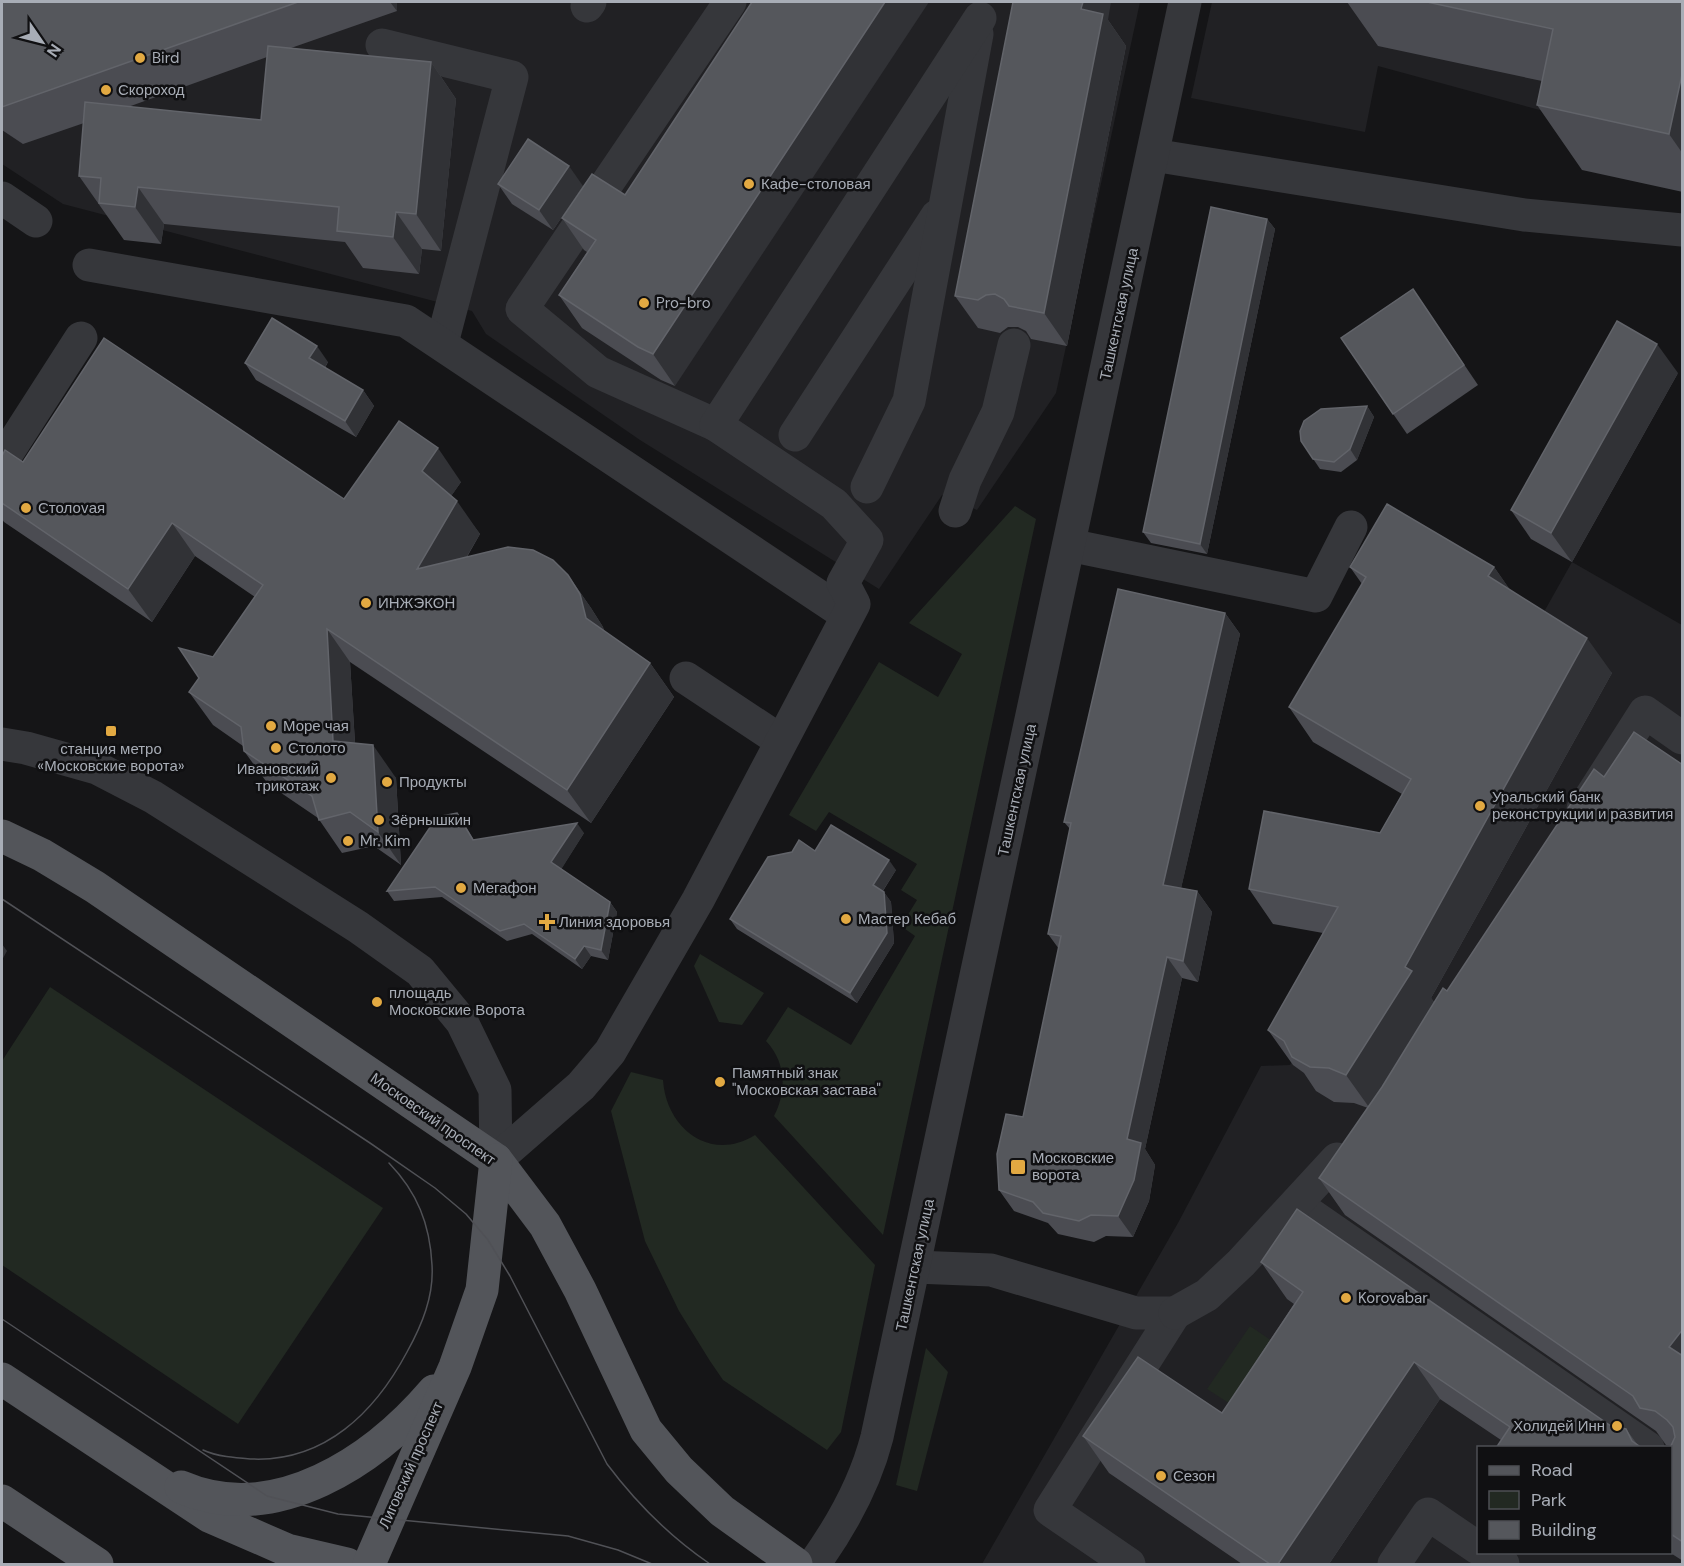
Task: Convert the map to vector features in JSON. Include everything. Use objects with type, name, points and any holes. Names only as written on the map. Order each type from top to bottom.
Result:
[{"type":"main road","name":"Московский проспект","points":[[2,836],[42,855],[95,886],[496,1160],[545,1225],[580,1290],[646,1430],[678,1470],[722,1511],[796,1564]]},
{"type":"main road","points":[[137,1468],[195,1493],[236,1499],[285,1494],[323,1481],[367,1453],[400,1428],[455,1366],[482,1290],[496,1160]]},
{"type":"main road","name":"Лиговский проспект","points":[[369,1564],[455,1366]]},
{"type":"main road","points":[[2,1379],[184,1501],[231,1527],[287,1550],[347,1564]]},
{"type":"main road","points":[[2,1501],[97,1564]]},
{"type":"street","points":[[496,1160],[580,1086],[610,1052],[698,900],[854,604],[843,584],[867,540],[834,504],[716,425],[598,372],[522,309],[730,2]]},
{"type":"street","name":"Ташкентская улица","points":[[814,1564],[838,1530],[859,1490],[874,1448],[915,1267],[1185,2]]},
{"type":"street","points":[[716,425],[980,18],[909,401],[867,487]]},
{"type":"street","points":[[382,45],[512,77],[442,343]]},
{"type":"street","points":[[1153,155],[1524,215],[1683,230]]},
{"type":"street","points":[[2,198],[36,220]]},
{"type":"street","points":[[795,435],[946,202]]},
{"type":"street","points":[[89,265],[406,321],[847,615]]},
{"type":"street","points":[[2,461],[81,338]]},
{"type":"street","points":[[955,511],[965,480],[998,412],[1014,345]]},
{"type":"street","points":[[1069,545],[1316,596],[1351,527]]},
{"type":"street","points":[[686,678],[782,741]]},
{"type":"street","points":[[1568,834],[1645,712],[1683,738]]},
{"type":"street","points":[[2,744],[26,748],[97,768],[153,797],[358,927],[420,971],[462,1022],[495,1090],[496,1160]]},
{"type":"street","points":[[1130,1564],[1050,1510],[1175,1313],[1207,1295],[1241,1263],[1297,1205],[1336,1159]]},
{"type":"street","points":[[1297,1205],[1645,1446]]},
{"type":"street","points":[[915,1267],[991,1270],[1136,1313],[1175,1313]]},
{"type":"street","points":[[1394,1564],[1428,1514],[1477,1547]]},
{"type":"street","points":[[1488,1554],[1503,1564]]},
{"type":"shaded area","points":[[2,2],[1140,2],[1056,393],[977,510],[942,495],[879,589],[640,440],[486,334],[472,311],[63,204],[2,164]]},
{"type":"shaded area","points":[[1212,2],[1682,2],[1584,122],[1378,66],[1365,132],[1191,98]]},
{"type":"shaded area","points":[[1572,562],[1682,625],[1682,1564],[982,1564],[1178,1223],[1261,1066],[1290,1065]]},
{"type":"green space","points":[[1015,506],[1036,519],[883,1235],[774,1116],[781,1097],[781,1067],[773,1049],[766,1041],[788,1007],[851,1045],[915,936],[901,926],[917,900],[901,890],[917,864],[829,812],[816,831],[789,815],[879,662],[938,697],[962,654],[909,623]]},
{"type":"green space","points":[[700,954],[764,993],[742,1025],[719,1022],[694,966]]},
{"type":"green space","points":[[50,987],[383,1208],[238,1424],[2,1265],[2,1061]]},
{"type":"green space","points":[[631,1072],[663,1080],[672,1113],[693,1136],[707,1143],[722,1145],[738,1143],[755,1135],[875,1265],[841,1432],[827,1450],[723,1380],[679,1311],[645,1241],[611,1111]]},
{"type":"green space","points":[[1250,1326],[1297,1358],[1255,1420],[1207,1389]]},
{"type":"green space","points":[[926,1348],[948,1372],[917,1491],[896,1485]]},
{"type":"building","points":[[2,2],[298,2],[2,107]]},
{"type":"building","points":[[752,2],[885,2],[653,354],[638,347],[559,295],[596,240],[562,218],[592,174],[625,195]]},
{"type":"building","points":[[1013,2],[1083,2],[1081,9],[1103,14],[1044,313],[1009,306],[1004,299],[995,294],[986,295],[978,300],[955,296]]},
{"type":"building","points":[[1427,2],[1683,2],[1683,70],[1669,134],[1537,105],[1553,29]]},
{"type":"building","points":[[268,46],[431,62],[416,214],[396,212],[393,237],[337,231],[339,207],[138,187],[135,207],[99,203],[101,178],[79,176],[85,102],[261,120]]},
{"type":"building","points":[[528,139],[569,166],[539,210],[498,184]]},
{"type":"building","points":[[1211,207],[1267,219],[1200,544],[1143,532]]},
{"type":"building","points":[[1413,289],[1464,365],[1393,414],[1341,338]]},
{"type":"building","points":[[272,318],[317,346],[309,358],[363,390],[345,421],[245,363]]},
{"type":"building","points":[[1617,321],[1657,344],[1551,533],[1511,510]]},
{"type":"building","name":"ИНЖЭКОН","points":[[104,338],[344,499],[399,421],[438,448],[422,471],[457,501],[417,569],[508,547],[533,550],[553,560],[568,575],[580,594],[586,618],[650,663],[567,790],[327,629],[333,741],[373,745],[378,832],[350,812],[319,820],[312,796],[244,751],[241,727],[189,692],[199,678],[179,648],[213,657],[263,585],[172,523],[128,589],[2,503],[2,456],[5,450],[23,462]]},
{"type":"building","points":[[1367,406],[1350,449],[1334,462],[1313,459],[1301,441],[1300,431],[1304,421],[1321,409]]},
{"type":"building","points":[[1387,504],[1494,567],[1488,576],[1587,638],[1405,967],[1412,971],[1346,1075],[1329,1068],[1310,1067],[1292,1057],[1284,1041],[1268,1030],[1338,907],[1249,889],[1264,811],[1380,833],[1411,779],[1289,707],[1366,577],[1350,567]]},
{"type":"building","points":[[1118,589],[1225,613],[1163,885],[1197,891],[1183,961],[1167,957],[1127,1139],[1141,1143],[1134,1180],[1118,1216],[1091,1215],[1079,1221],[1043,1213],[1033,1202],[999,1190],[997,1154],[1006,1114],[1023,1117],[1061,936],[1048,934],[1071,823],[1064,822]]},
{"type":"building","points":[[1634,732],[1683,765],[1683,1329],[1669,1347],[1683,1356],[1683,1542],[1672,1535],[1671,1446],[1675,1437],[1673,1427],[1667,1420],[1655,1411],[1640,1408],[1633,1396],[1319,1178],[1382,1087],[1443,988],[1447,991],[1594,769],[1604,777]]},
{"type":"building","points":[[457,813],[473,840],[577,823],[551,862],[610,902],[601,950],[584,946],[575,959],[524,924],[500,931],[435,887],[387,891],[437,817]]},
{"type":"building","name":"Мастер Кебаб","points":[[831,825],[889,860],[873,885],[884,892],[887,933],[850,993],[730,919],[768,857],[792,852],[799,840],[815,851]]},
{"type":"building","points":[[1297,1209],[1611,1426],[1626,1429],[1632,1441],[1639,1446],[1497,1446],[1510,1427],[1414,1362],[1278,1564],[1270,1564],[1083,1436],[1138,1357],[1222,1413],[1303,1292],[1261,1262]]},
{"type":"tram line","points":[[2,899],[370,1143],[435,1188],[466,1214],[488,1240],[510,1276],[607,1464],[654,1518],[710,1564]]},
{"type":"tram line","points":[[203,1450],[221,1456],[252,1459],[278,1458],[303,1452],[345,1429],[380,1394],[394,1374],[426,1310],[431,1288],[432,1265],[425,1222],[420,1210],[407,1185],[389,1163]]},
{"type":"tram line","points":[[2,1319],[267,1496],[338,1514],[568,1536],[618,1550],[652,1564]]},
{"type":"place","name":"Bird","points":[[140,58]]},
{"type":"place","name":"Скороход","points":[[106,90]]},
{"type":"place","name":"Кафе-столовая","points":[[749,184]]},
{"type":"place","name":"Pro-bro","points":[[644,303]]},
{"type":"place","name":"Столоvая","points":[[26,508]]},
{"type":"place","name":"ИНЖЭКОН","points":[[366,603]]},
{"type":"place","name":"Море чая","points":[[271,726]]},
{"type":"place","name":"станция метро «Московские ворота»","points":[[111,731]]},
{"type":"place","name":"Столото","points":[[276,748]]},
{"type":"place","name":"Ивановский трикотаж","points":[[331,778]]},
{"type":"place","name":"Продукты","points":[[387,782]]},
{"type":"place","name":"Уральский банк реконструкции и развития","points":[[1480,806]]},
{"type":"place","name":"Зёрнышкин","points":[[379,820]]},
{"type":"place","name":"Mr. Kim","points":[[348,841]]},
{"type":"place","name":"Мегафон","points":[[461,888]]},
{"type":"place","name":"Мастер Кебаб","points":[[846,919]]},
{"type":"place","name":"Линия здоровья","points":[[547,922]]},
{"type":"place","name":"площадь Московские Ворота","points":[[377,1002]]},
{"type":"place","name":"Памятный знак \"Московская застава\"","points":[[720,1082]]},
{"type":"place","name":"Московские ворота","points":[[1018,1167]]},
{"type":"place","name":"Korovabar","points":[[1346,1298]]},
{"type":"place","name":"Холидей Инн","points":[[1617,1426]]},
{"type":"place","name":"Сезон","points":[[1161,1476]]}]
